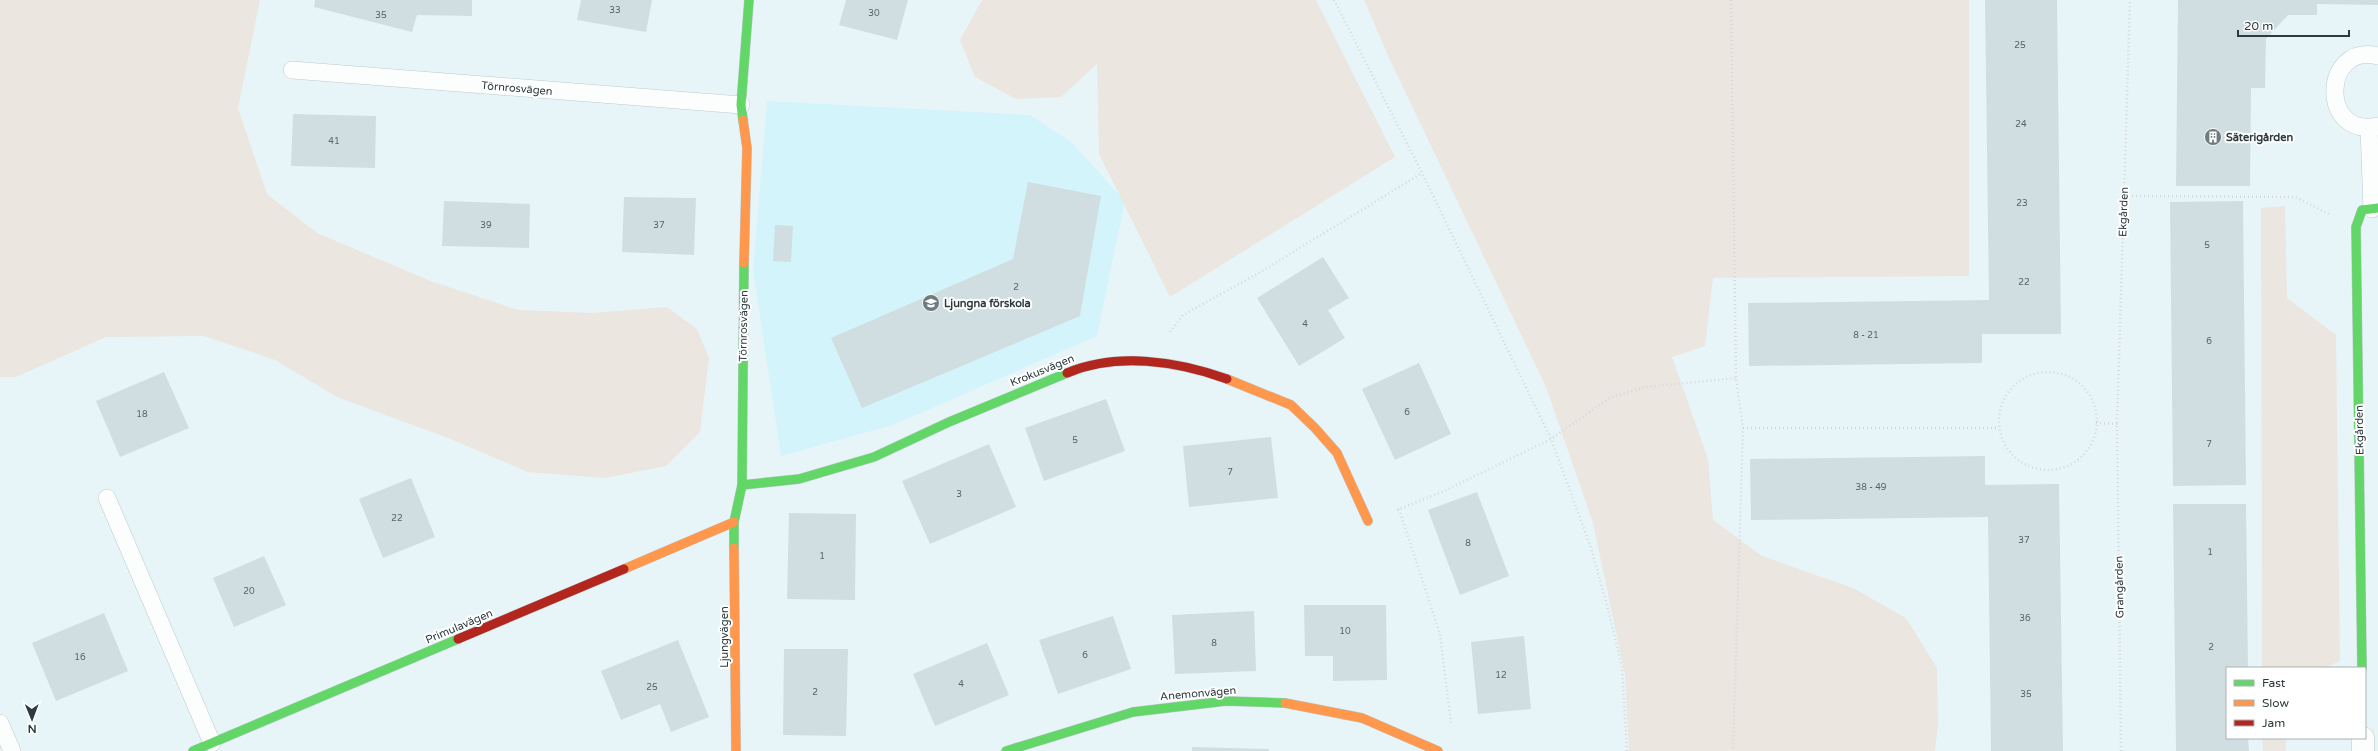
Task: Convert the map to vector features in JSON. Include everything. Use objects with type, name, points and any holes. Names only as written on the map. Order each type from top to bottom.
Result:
[{"type":"street","name":"Törnrosvägen","points":[[734,522],[742,485],[743,304],[747,148],[741,106],[749,0]]},
{"type":"street","name":"Ekgården","points":[[2362,667],[2356,227],[2362,210],[2375,208]]},
{"type":"street","name":"Krokusvägen","points":[[742,485],[799,479],[874,457],[949,422],[1082,367],[1117,362],[1159,362],[1199,369],[1249,387],[1290,405],[1315,428],[1338,453],[1368,521]]},
{"type":"street","name":"Primulavägen","points":[[193,751],[734,522]]},
{"type":"street","name":"Ljungvägen","points":[[734,522],[736,751]]},
{"type":"street","name":"Anemonvägen","points":[[1006,751],[1133,712],[1226,701],[1289,703],[1362,718],[1438,751]]},
{"type":"street","points":[[2363,739],[2363,751]]},
{"type":"lane","points":[[2375,208],[2374,127],[2353,124],[2343,116],[2334,101],[2333,88],[2337,74],[2350,60],[2368,54],[2378,56]]},
{"type":"lane","name":"Törnrosvägen","points":[[292,70],[741,106]]},
{"type":"lane","points":[[107,498],[212,743]]},
{"type":"lane","points":[[0,723],[12,751]]},
{"type":"path","points":[[1334,0],[1422,173],[1551,439],[1591,548],[1621,660],[1627,751]]},
{"type":"path","points":[[1731,0],[1736,378],[1743,428],[1733,751]]},
{"type":"path","name":"Ekgården","points":[[2117,424],[2130,0]]},
{"type":"path","points":[[1159,362],[1162,342],[1183,315],[1259,273],[1422,173]]},
{"type":"path","points":[[2124,196],[2295,196],[2356,227]]},
{"type":"path","points":[[2048,371],[2066,374],[2080,383],[2091,396],[2097,412],[2096,423],[2097,430],[2091,446],[2081,458],[2068,466],[2053,470],[2038,470],[2024,464],[2012,454],[2003,442],[1998,428],[1999,410],[2005,395],[2016,381],[2032,373],[2048,371]]},
{"type":"path","points":[[1368,521],[1442,492],[1551,439],[1611,397],[1646,387],[1736,378]]},
{"type":"path","points":[[2096,423],[2117,424]]},
{"type":"path","name":"Grangården","points":[[2117,424],[2121,751]]},
{"type":"path","points":[[1743,428],[1998,428]]},
{"type":"path","points":[[1399,508],[1440,634],[1452,730]]},
{"type":"shaded area","points":[[0,0],[260,0],[238,108],[267,194],[317,233],[433,282],[518,310],[592,313],[667,307],[697,329],[709,358],[700,432],[666,466],[605,478],[528,472],[448,438],[337,397],[275,360],[204,336],[106,337],[16,377],[0,377]]},
{"type":"shaded area","points":[[982,0],[1316,0],[1395,157],[1170,297],[1099,154],[1097,64],[1061,97],[1016,99],[975,77],[960,40]]},
{"type":"shaded area","points":[[1364,0],[1969,0],[1969,276],[1713,278],[1705,346],[1672,357],[1708,459],[1713,520],[1762,556],[1853,588],[1906,618],[1937,668],[1938,725],[1935,751],[1629,751],[1625,675],[1593,523],[1546,387],[1390,60]]},
{"type":"shaded area","name":"Ljungna förskola","points":[[767,101],[1030,115],[1071,142],[1125,201],[1097,336],[893,425],[781,456],[753,270]]},
{"type":"shaded area","points":[[2285,206],[2287,298],[2336,335],[2340,661],[2327,667],[2262,667],[2261,208]]},
{"type":"shaded area","points":[[2262,739],[2286,739],[2286,751],[2263,751]]},
{"type":"building","points":[[315,0],[472,0],[472,16],[417,15],[412,32],[314,7]]},
{"type":"building","points":[[581,0],[652,0],[646,32],[577,20]]},
{"type":"building","points":[[846,0],[908,0],[897,40],[839,25]]},
{"type":"building","points":[[1985,0],[2057,0],[2061,334],[1982,334],[1982,363],[1749,366],[1748,303],[1989,300]]},
{"type":"building","name":"Säterigården","points":[[2178,0],[2378,0],[2378,5],[2317,4],[2317,15],[2288,15],[2266,39],[2265,88],[2251,88],[2250,186],[2176,186]]},
{"type":"building","points":[[293,114],[376,116],[375,168],[291,166]]},
{"type":"building","points":[[1028,182],[1101,196],[1080,316],[862,408],[831,338],[1013,259]]},
{"type":"building","points":[[624,197],[696,198],[694,255],[622,252]]},
{"type":"building","points":[[444,201],[530,204],[529,248],[442,246]]},
{"type":"building","points":[[2243,201],[2246,485],[2173,486],[2170,202]]},
{"type":"building","points":[[775,225],[793,226],[791,262],[773,261]]},
{"type":"building","points":[[1323,257],[1349,298],[1328,310],[1345,338],[1299,366],[1257,298]]},
{"type":"building","points":[[1419,363],[1451,434],[1395,460],[1362,389]]},
{"type":"building","points":[[164,372],[189,428],[120,457],[96,401]]},
{"type":"building","points":[[1106,399],[1125,451],[1044,481],[1025,428]]},
{"type":"building","points":[[1271,437],[1278,498],[1189,507],[1183,446]]},
{"type":"building","points":[[989,444],[1016,507],[930,544],[902,481]]},
{"type":"building","points":[[1985,456],[1985,485],[2059,484],[2063,751],[1991,751],[1988,517],[1751,520],[1750,459]]},
{"type":"building","points":[[411,478],[435,537],[383,558],[359,499]]},
{"type":"building","points":[[1477,492],[1509,576],[1460,595],[1428,510]]},
{"type":"building","points":[[2173,504],[2246,504],[2248,667],[2226,667],[2226,739],[2248,739],[2249,751],[2176,751]]},
{"type":"building","points":[[789,513],[856,514],[855,600],[787,599]]},
{"type":"building","points":[[264,556],[286,605],[234,627],[213,578]]},
{"type":"building","points":[[1304,605],[1386,605],[1387,680],[1333,681],[1333,656],[1305,656]]},
{"type":"building","points":[[1254,611],[1256,671],[1175,674],[1172,615]]},
{"type":"building","points":[[104,613],[128,671],[56,701],[32,643]]},
{"type":"building","points":[[1113,616],[1131,669],[1058,694],[1039,640]]},
{"type":"building","points":[[1524,636],[1531,709],[1478,714],[1471,642]]},
{"type":"building","points":[[678,640],[709,717],[671,732],[660,704],[621,720],[601,671]]},
{"type":"building","points":[[987,643],[1009,695],[935,726],[913,674]]},
{"type":"building","points":[[784,649],[848,649],[846,736],[783,735]]},
{"type":"building","points":[[1192,747],[1269,749],[1269,751],[1192,751]]},
{"type":"traffic: fast","points":[[743,120],[741,105],[749,0]]},
{"type":"traffic: fast","points":[[2362,667],[2356,227],[2362,210],[2378,208]]},
{"type":"traffic: fast","points":[[734,548],[734,522],[742,485],[744,263]]},
{"type":"traffic: fast","points":[[742,485],[799,479],[874,457],[949,422],[1067,373]]},
{"type":"traffic: fast","points":[[193,751],[458,639]]},
{"type":"traffic: fast","points":[[1006,751],[1133,712],[1226,701],[1285,703]]},
{"type":"traffic: slow","points":[[743,120],[747,148],[744,263]]},
{"type":"traffic: slow","points":[[1227,379],[1291,405],[1315,428],[1337,453],[1368,521]]},
{"type":"traffic: slow","points":[[624,569],[734,522]]},
{"type":"traffic: slow","points":[[734,548],[736,751]]},
{"type":"traffic: slow","points":[[1285,703],[1362,718],[1438,751]]},
{"type":"traffic: jam","points":[[1067,373],[1086,366],[1126,361],[1147,361],[1188,368],[1227,379]]},
{"type":"traffic: jam","points":[[458,639],[624,569]]},
{"type":"place","name":"Säterigården","points":[[2213,137]]},
{"type":"place","name":"Ljungna förskola","points":[[931,303]]}]
